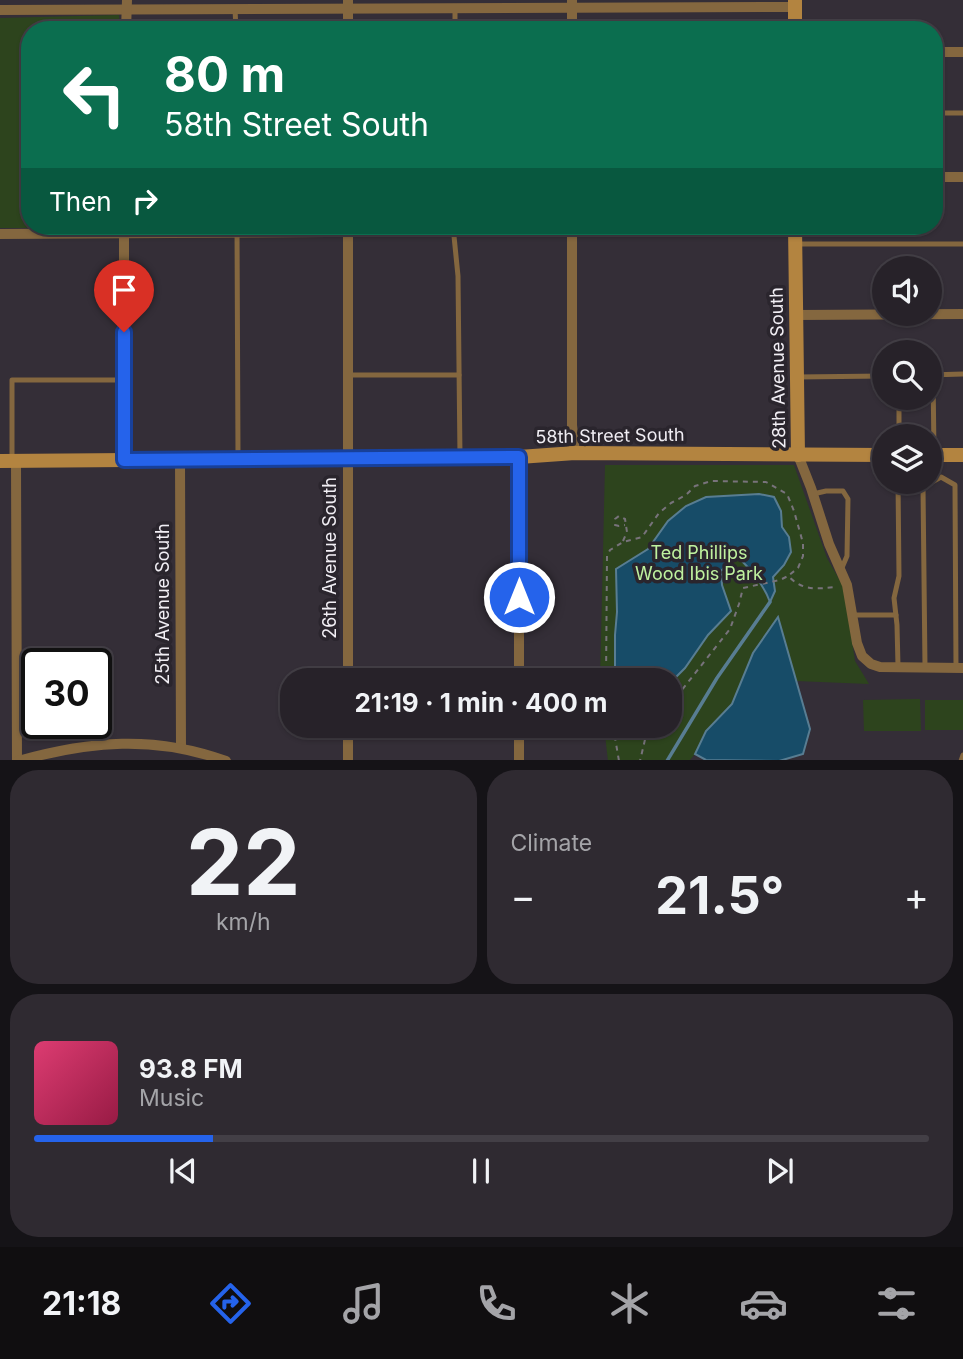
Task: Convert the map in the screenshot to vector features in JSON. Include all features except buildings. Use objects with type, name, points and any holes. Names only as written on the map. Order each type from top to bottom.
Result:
[{"type":"street","points":[[0,10],[127,5],[236,9],[348,4],[455,8],[572,4],[795,3],[795,21]]},
{"type":"street","points":[[943,52],[963,52]]},
{"type":"street","points":[[943,177],[963,177]]},
{"type":"street","points":[[0,234],[21,233]]},
{"type":"street","points":[[124,235],[124,460]]},
{"type":"street","name":"26th Avenue South","points":[[348,235],[348,668]]},
{"type":"street","points":[[572,235],[572,425],[575,453]]},
{"type":"street","name":"28th Avenue South","points":[[795,235],[798,455],[829,544],[847,585],[857,643],[862,656],[871,664],[898,668]]},
{"type":"street","points":[[796,315],[963,314]]},
{"type":"street","name":"58th Street South","points":[[10,461],[460,458],[575,453],[872,455]]},
{"type":"street","points":[[942,455],[963,455]]},
{"type":"street","points":[[519,457],[519,668]]},
{"type":"street","name":"25th Avenue South","points":[[180,460],[181,748]]},
{"type":"street","points":[[10,461],[17,760]]},
{"type":"street","points":[[898,668],[959,668]]},
{"type":"street","points":[[348,738],[348,760]]},
{"type":"street","points":[[519,738],[519,760]]},
{"type":"street","points":[[21,760],[66,749],[112,743],[181,748],[223,760]]},
{"type":"lane","points":[[455,8],[455,21]]},
{"type":"lane","points":[[236,9],[236,21]]},
{"type":"lane","points":[[943,113],[963,113]]},
{"type":"lane","points":[[237,235],[238,459]]},
{"type":"lane","points":[[454,235],[458,276],[460,458]]},
{"type":"lane","points":[[826,235],[963,244]]},
{"type":"lane","points":[[942,375],[963,374]]},
{"type":"lane","points":[[348,375],[459,375]]},
{"type":"lane","points":[[797,377],[872,376]]},
{"type":"lane","points":[[10,461],[12,380],[124,380]]},
{"type":"lane","points":[[925,668],[923,487],[941,477],[955,485],[959,668]]},
{"type":"lane","points":[[813,495],[826,491],[843,491],[848,499],[847,556],[841,570]]},
{"type":"lane","points":[[898,494],[899,576],[894,598],[898,668]]},
{"type":"lane","points":[[852,615],[896,615]]},
{"type":"path","points":[[606,668],[607,556],[610,550],[623,542],[642,537],[659,513],[695,486],[711,481],[766,482],[788,494],[803,543],[799,568],[780,580],[743,588],[730,629],[682,690]]},
{"type":"path","points":[[623,542],[627,532],[625,525]]},
{"type":"path","points":[[788,576],[796,584],[806,588],[847,585]]},
{"type":"path","points":[[616,738],[619,760]]},
{"type":"path","points":[[639,760],[645,738]]},
{"type":"green space","points":[[119,15],[119,21],[21,21],[21,228],[0,228],[0,18]]},
{"type":"green space","name":"Ted Phillips Wood Ibis Park","points":[[605,465],[794,465],[827,558],[844,588],[855,661],[869,684],[796,681],[778,618],[753,653],[732,704],[707,731],[690,760],[608,760],[605,738],[682,738],[682,668],[600,668]]},
{"type":"green space","points":[[920,699],[921,731],[864,731],[863,700]]},
{"type":"green space","points":[[925,700],[963,700],[963,730],[925,730]]},
{"type":"water","points":[[759,494],[774,497],[781,511],[782,527],[789,537],[791,552],[773,577],[775,591],[770,602],[761,584],[745,564],[740,559],[731,561],[721,571],[722,585],[731,611],[708,635],[682,671],[682,668],[615,668],[616,569],[648,549],[668,521],[686,506],[706,497]]},
{"type":"water","points":[[778,617],[810,729],[803,754],[782,760],[706,760],[695,754],[706,731],[732,704],[753,653]]},
{"type":"waterway","points":[[668,760],[717,678],[770,602]]},
{"type":"route","points":[[124,332],[124,460],[519,457],[519,597]]}]
